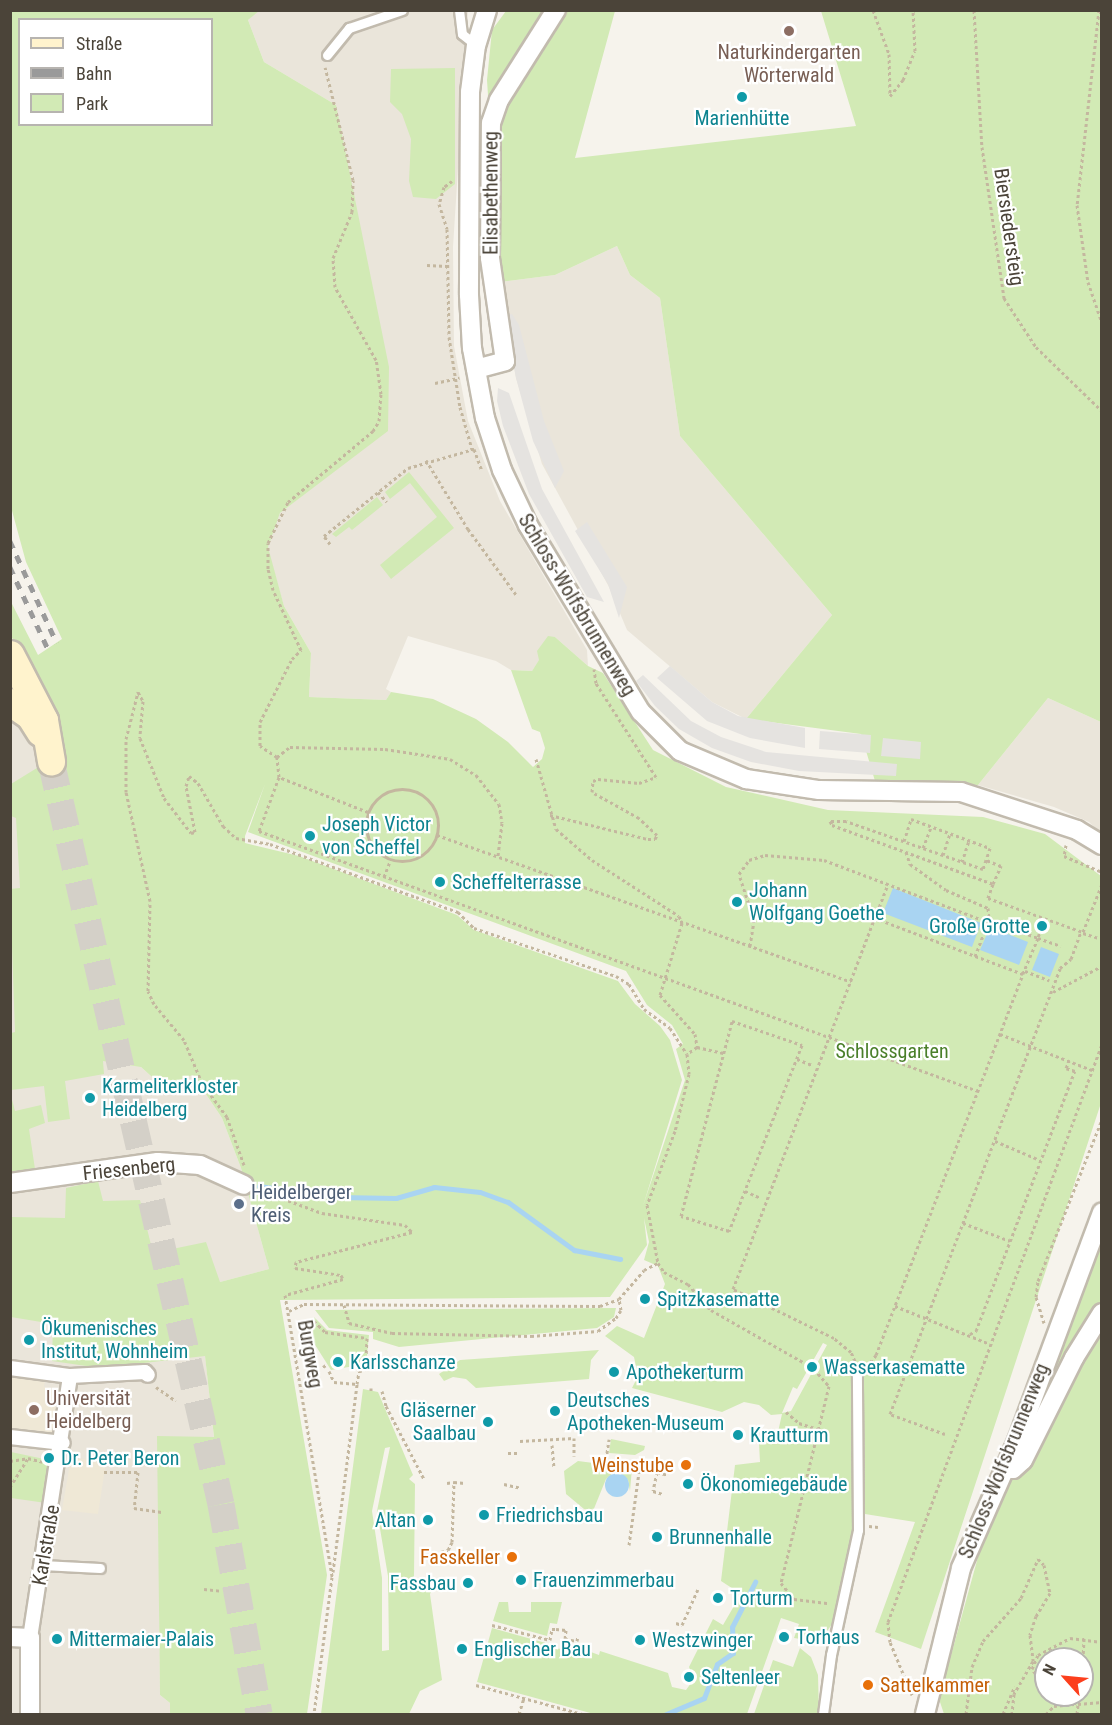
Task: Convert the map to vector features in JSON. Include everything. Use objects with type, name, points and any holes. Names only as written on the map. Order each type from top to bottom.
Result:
[{"type":"main road","points":[[10,654],[44,720],[51,761],[30,716],[10,702]]},
{"type":"street","name":"Schloss-Wolfsbrunnenweg","points":[[487,10],[476,45],[470,92],[467,372],[505,478],[533,532],[656,730],[680,751],[722,771],[795,789],[961,792],[1077,830],[1101,845]]},
{"type":"street","name":"Elisabethenweg","points":[[467,372],[505,361],[490,258],[491,123],[500,100],[556,10]]},
{"type":"street","name":"Friesenberg","points":[[10,1183],[158,1162],[200,1165],[243,1186]]},
{"type":"street","name":"Schloss-Wolfsbrunnenweg","points":[[926,1710],[958,1576],[1005,1468],[1101,1212]]},
{"type":"street","points":[[1005,1468],[1013,1469],[1023,1460],[1074,1358],[1101,1313]]},
{"type":"street","points":[[10,1368],[70,1377],[145,1372],[148,1375]]},
{"type":"street","name":"Karlstraße","points":[[30,1714],[30,1638],[60,1464],[70,1377]]},
{"type":"street","points":[[10,1437],[63,1443]]},
{"type":"street","points":[[10,1637],[30,1638]]},
{"type":"lane","points":[[327,55],[349,28],[402,10]]},
{"type":"lane","points":[[459,10],[462,34],[476,45]]},
{"type":"lane","points":[[824,1714],[831,1655],[858,1530],[856,1374]]},
{"type":"lane","points":[[42,1565],[100,1568]]},
{"type":"path","points":[[873,10],[889,54],[890,96],[903,80],[915,51],[913,10]]},
{"type":"path","name":"Biersiedersteig","points":[[974,10],[983,157],[1004,298],[1036,347],[1101,411]]},
{"type":"path","points":[[1099,10],[1077,205],[1088,282],[1101,323]]},
{"type":"path","points":[[277,756],[260,746],[260,722],[292,659],[301,650],[273,590],[267,569],[268,543],[288,502],[373,431],[379,421],[381,394],[376,360],[334,287],[333,258],[352,212],[353,180],[325,67],[327,55]]},
{"type":"path","points":[[427,265],[452,266]]},
{"type":"path","points":[[435,382],[460,380],[467,372]]},
{"type":"path","points":[[330,544],[324,536],[408,468],[426,460],[474,449],[481,469]]},
{"type":"path","points":[[426,460],[468,529],[517,596]]},
{"type":"path","points":[[378,492],[387,502]]},
{"type":"path","points":[[550,815],[648,839],[655,839],[657,835],[639,818],[592,792],[593,781],[598,779],[639,783],[656,777],[596,683],[593,670],[607,654]]},
{"type":"path","points":[[288,1312],[287,1292],[340,1281],[343,1276],[295,1268],[296,1262],[412,1232],[405,1226],[314,1211],[243,1186],[227,1117],[202,1083],[184,1040],[154,1004],[148,991],[150,901],[128,808],[125,772],[126,739],[138,692],[143,701],[139,726],[144,748],[164,798],[191,833],[195,832],[186,786],[189,776],[198,783],[223,826],[236,838],[270,844],[349,872],[458,912],[474,928],[621,978],[644,1009],[670,1028],[687,1054],[689,1084],[647,1205],[658,1263],[664,1272],[688,1284],[711,1310],[812,1367],[829,1386],[781,1583],[794,1599],[805,1603],[830,1603]]},
{"type":"path","points":[[277,756],[290,747],[385,749],[433,754],[460,763],[476,775],[501,810],[498,856]]},
{"type":"path","points":[[277,756],[279,777],[259,831],[978,1091]]},
{"type":"path","points":[[536,759],[550,815],[568,842],[679,916],[682,923],[660,995],[690,1025],[697,1047]]},
{"type":"path","points":[[279,777],[368,812]]},
{"type":"path","points":[[412,790],[434,807],[437,835],[420,856],[406,861],[391,860],[370,843],[366,829],[368,812],[384,794],[412,790]]},
{"type":"path","points":[[904,841],[911,819],[990,848],[982,869],[846,821],[830,823],[993,884]]},
{"type":"path","points":[[923,848],[931,826]]},
{"type":"path","points":[[943,855],[950,833]]},
{"type":"path","points":[[437,835],[851,982]]},
{"type":"path","points":[[962,862],[969,840]]},
{"type":"path","points":[[1074,847],[1067,844],[1064,856],[1101,872]]},
{"type":"path","points":[[906,852],[910,864],[946,890],[988,908],[989,921],[975,956]]},
{"type":"path","points":[[750,946],[754,920],[740,874],[749,860],[765,855],[814,858],[1061,946]]},
{"type":"path","points":[[384,877],[391,860]]},
{"type":"path","points":[[986,860],[1001,866],[988,898],[1101,939]]},
{"type":"path","points":[[856,1374],[851,1352],[834,1338],[733,1289],[888,884]]},
{"type":"path","points":[[945,1434],[890,1414],[1051,993],[1082,932],[1101,884]]},
{"type":"path","points":[[875,918],[975,956],[1049,980]]},
{"type":"path","points":[[856,1374],[876,1355],[1041,928]]},
{"type":"path","points":[[1051,993],[1101,966]]},
{"type":"path","points":[[732,1021],[802,1045],[797,1059],[729,1230],[681,1216],[705,1114],[732,1021]]},
{"type":"path","points":[[1000,1034],[1092,1070]]},
{"type":"path","points":[[926,1710],[913,1698],[890,1642],[888,1622],[1101,1044]]},
{"type":"path","points":[[687,1054],[697,1047],[723,1053]]},
{"type":"path","points":[[797,1059],[812,1065]]},
{"type":"path","points":[[970,1334],[976,1331],[1075,1071],[1066,1068],[1069,1061]]},
{"type":"path","points":[[1056,1330],[1040,1318],[1038,1281],[1101,1119]]},
{"type":"path","points":[[994,1141],[1040,1160]]},
{"type":"path","points":[[745,1191],[761,1198]]},
{"type":"path","points":[[963,1223],[1010,1241]]},
{"type":"path","points":[[344,1305],[349,1323],[392,1333],[531,1336],[598,1330],[616,1318],[621,1310],[619,1299],[644,1270],[658,1263]]},
{"type":"path","name":"Burgweg","points":[[314,1714],[332,1577],[288,1312],[298,1305],[600,1306],[619,1299]]},
{"type":"path","points":[[895,1306],[970,1334],[990,1344]]},
{"type":"path","points":[[314,1321],[325,1332],[367,1338],[366,1360]]},
{"type":"path","points":[[332,1577],[359,1371],[365,1370]]},
{"type":"path","points":[[329,1371],[334,1382],[357,1384]]},
{"type":"path","points":[[148,1375],[162,1394],[176,1401]]},
{"type":"path","points":[[382,1391],[386,1406],[424,1479]]},
{"type":"path","points":[[786,1412],[799,1424],[820,1430]]},
{"type":"path","points":[[520,1441],[574,1438],[574,1456]]},
{"type":"path","points":[[606,1459],[609,1438]]},
{"type":"path","points":[[552,1445],[554,1467]]},
{"type":"path","points":[[508,1453],[520,1453]]},
{"type":"path","points":[[10,1461],[28,1458],[60,1464]]},
{"type":"path","points":[[10,1487],[28,1458]]},
{"type":"path","points":[[631,1463],[657,1468],[653,1491],[663,1494]]},
{"type":"path","points":[[629,1545],[640,1465]]},
{"type":"path","points":[[104,1472],[138,1472],[134,1508],[162,1512]]},
{"type":"path","points":[[657,1472],[668,1475]]},
{"type":"path","points":[[441,1552],[448,1550],[452,1542],[454,1482]]},
{"type":"path","points":[[447,1483],[465,1483]]},
{"type":"path","points":[[504,1484],[521,1488]]},
{"type":"path","points":[[966,1714],[972,1667],[983,1641],[1020,1598],[1038,1559],[1044,1565],[1050,1593],[1030,1635],[1034,1666]]},
{"type":"path","points":[[204,1589],[222,1591]]},
{"type":"path","points":[[676,1623],[682,1625],[698,1589]]},
{"type":"path","points":[[492,1625],[550,1640],[552,1629],[566,1630],[565,1639],[577,1641],[578,1636]]},
{"type":"path","points":[[1003,1714],[1011,1692],[1033,1661],[1058,1642],[1084,1637],[1101,1642]]},
{"type":"path","points":[[1084,1637],[1084,1647]]},
{"type":"path","points":[[1012,1714],[1019,1682]]},
{"type":"path","points":[[476,1685],[582,1714]]},
{"type":"path","points":[[519,1714],[524,1698]]},
{"type":"shaded area","points":[[259,10],[468,11],[453,247],[454,346],[468,421],[500,501],[587,650],[588,666],[555,637],[532,671],[511,670],[496,661],[408,636],[386,689],[391,692],[386,700],[309,697],[311,653],[284,606],[267,547],[280,513],[330,474],[336,105],[264,62],[248,20]]},
{"type":"shaded area","points":[[617,246],[630,275],[660,298],[680,436],[832,615],[746,719],[712,702],[627,630],[609,587],[542,464],[516,378],[500,282],[555,275]]},
{"type":"shaded area","points":[[512,314],[519,325],[544,421],[564,471],[555,488],[533,441],[516,378],[504,316]]},
{"type":"shaded area","points":[[498,388],[509,393],[542,489],[604,602],[587,597],[529,494],[503,426],[497,401]]},
{"type":"shaded area","points":[[587,522],[627,587],[619,618],[608,584],[575,531]]},
{"type":"shaded area","points":[[670,666],[712,702],[738,716],[805,728],[805,748],[750,738],[707,721],[657,678]]},
{"type":"shaded area","points":[[643,675],[691,721],[721,737],[766,752],[897,764],[896,776],[799,771],[751,762],[712,748],[679,729],[655,706],[636,681]]},
{"type":"shaded area","points":[[1048,698],[1101,722],[1101,833],[1089,822],[1054,807],[978,785]]},
{"type":"shaded area","points":[[19,718],[45,763],[141,1067],[162,1086],[193,1075],[222,1118],[241,1168],[269,1269],[220,1282],[163,1359],[205,1355],[214,1438],[158,1437],[160,1695],[170,1703],[170,1714],[11,1714],[10,719]]},
{"type":"shaded area","points":[[820,731],[871,735],[870,753],[819,749]]},
{"type":"shaded area","points":[[883,738],[921,742],[920,759],[881,756]]},
{"type":"shaded area","name":"Universität Heidelberg","points":[[10,1376],[45,1379],[44,1387],[61,1390],[53,1438],[28,1430],[27,1434],[11,1431]]},
{"type":"shaded area","name":"Universität Heidelberg","points":[[71,1458],[106,1462],[98,1514],[62,1510]]},
{"type":"green space","name":"Schlossgarten","points":[[11,11],[259,11],[248,20],[264,62],[336,105],[389,367],[388,431],[280,513],[268,547],[284,606],[311,653],[309,697],[386,700],[391,692],[433,699],[476,719],[508,742],[533,767],[542,759],[545,748],[540,732],[532,729],[511,670],[532,671],[539,660],[537,651],[548,636],[555,637],[588,666],[603,673],[653,750],[726,787],[828,810],[983,817],[1045,834],[1101,876],[1101,1103],[921,1649],[875,1632],[915,1522],[865,1514],[864,1414],[852,1413],[856,1496],[852,1541],[832,1624],[823,1637],[807,1640],[794,1638],[799,1624],[781,1618],[747,1714],[594,1714],[477,1682],[492,1628],[553,1645],[553,1649],[574,1648],[574,1652],[579,1653],[580,1648],[599,1655],[600,1651],[668,1673],[672,1687],[686,1690],[694,1679],[689,1667],[713,1619],[723,1625],[741,1594],[721,1581],[735,1465],[760,1462],[759,1443],[778,1432],[782,1414],[771,1415],[759,1405],[744,1402],[722,1412],[632,1388],[638,1376],[634,1357],[605,1336],[617,1326],[644,1338],[665,1284],[658,1266],[644,1260],[649,1242],[644,1218],[647,1245],[610,1297],[280,1300],[327,1575],[307,1714],[170,1714],[170,1703],[160,1695],[157,1436],[214,1437],[205,1356],[100,1368],[52,1361],[53,1324],[11,1317],[11,1217],[65,1218],[66,1188],[98,1181],[103,1201],[140,1200],[153,1253],[206,1242],[220,1282],[269,1269],[241,1168],[222,1118],[193,1075],[162,1086],[141,1067],[103,1061],[104,1074],[65,1081],[70,1119],[48,1122],[44,1086],[11,1090],[11,1033],[15,1032],[10,889],[20,888],[16,818],[11,816],[11,784],[45,763],[31,673],[11,636],[10,600],[38,655],[62,639],[26,562],[11,507]],"holes":[[[265,784],[248,832],[626,971],[647,1005],[672,1025],[683,1044],[676,1049],[685,1080],[643,1206],[682,1080],[670,1040],[660,1026],[635,1004],[618,981],[474,930],[457,915],[299,856],[245,843],[245,836]],[[823,1343],[827,1345],[791,1411],[782,1413],[793,1387],[797,1389]]]},
{"type":"green space","points":[[506,11],[615,11],[575,158],[856,126],[821,11],[1101,11],[1101,722],[1048,698],[978,785],[875,781],[861,734],[746,719],[832,615],[680,436],[660,298],[630,275],[617,246],[555,275],[500,282],[487,80],[492,30]]},
{"type":"green space","points":[[455,68],[455,184],[436,199],[413,197],[409,181],[411,139],[402,114],[390,102],[391,69]]},
{"type":"green space","points":[[409,472],[454,528],[391,579],[380,565],[437,517],[410,483],[390,499],[385,492]]},
{"type":"green space","points":[[377,497],[383,505],[352,530],[349,527],[336,537],[332,534]]},
{"type":"green space","points":[[10,1092],[15,1111],[41,1105],[45,1123],[29,1129],[35,1169],[11,1172]]},
{"type":"green space","points":[[1101,1238],[1101,1714],[944,1714],[939,1699],[978,1557]]},
{"type":"green space","points":[[616,1308],[614,1317],[597,1328],[399,1347],[373,1339],[373,1332],[329,1328],[315,1310]]},
{"type":"green space","points":[[314,1317],[327,1330],[369,1335],[366,1364],[331,1370],[312,1340]]},
{"type":"green space","points":[[599,1350],[591,1360],[589,1379],[476,1388],[466,1379],[453,1377],[444,1381],[439,1374],[460,1360]]},
{"type":"green space","points":[[363,1389],[378,1392],[413,1475],[409,1479],[415,1484],[414,1576],[410,1581],[415,1586],[420,1580],[432,1582],[433,1588],[430,1594],[442,1680],[420,1691],[409,1714],[321,1714]],"holes":[[[390,1447],[377,1511],[388,1576],[389,1650],[382,1651],[382,1578],[372,1511],[385,1448]]]},
{"type":"green space","points":[[611,1439],[645,1446],[644,1450],[635,1455],[609,1453]]},
{"type":"green space","points":[[11,1452],[49,1460],[48,1466],[52,1467],[46,1503],[11,1498]]},
{"type":"green space","points":[[578,1461],[632,1468],[630,1491],[628,1480],[613,1473],[606,1479],[593,1511],[584,1509],[566,1494],[564,1471]]},
{"type":"green space","points":[[499,1602],[508,1602],[509,1612],[531,1612],[531,1602],[562,1602],[557,1624],[550,1623],[547,1636],[493,1621]]},
{"type":"green space","points":[[800,1648],[811,1657],[818,1675],[819,1714],[754,1714],[773,1660],[793,1667]]},
{"type":"water","points":[[893,888],[981,923],[972,947],[883,913]]},
{"type":"water","points":[[990,927],[1028,942],[1019,965],[980,950]]},
{"type":"water","points":[[1041,947],[1059,954],[1050,977],[1032,970]]},
{"type":"water","points":[[617,1473],[625,1477],[629,1485],[625,1493],[617,1497],[609,1493],[605,1485],[609,1477]]},
{"type":"waterway","points":[[259,1186],[338,1197],[396,1198],[434,1187],[480,1192],[508,1202],[574,1250],[620,1259]]},
{"type":"waterway","points":[[666,1714],[704,1698],[717,1664],[733,1653],[732,1627],[755,1582]]},
{"type":"tunnel","points":[[51,761],[221,1504],[259,1714]]},
{"type":"railway","points":[[10,541],[57,643]]},
{"type":"railway","points":[[10,567],[48,649]]},
{"type":"place","name":"Naturkindergarten Wörterwald","points":[[789,31]]},
{"type":"place","name":"Marienhütte","points":[[742,97]]},
{"type":"place","name":"Joseph Victor von Scheffel","points":[[310,836]]},
{"type":"place","name":"Scheffelterrasse","points":[[440,882]]},
{"type":"place","name":"Johann Wolfgang Goethe","points":[[737,902]]},
{"type":"place","name":"Große Grotte","points":[[1042,926]]},
{"type":"place","name":"Karmeliterkloster Heidelberg","points":[[90,1098]]},
{"type":"place","name":"Heidelberger Kreis","points":[[239,1204]]},
{"type":"place","name":"Spitzkasematte","points":[[645,1299]]},
{"type":"place","name":"Ökumenisches Institut, Wohnheim","points":[[29,1340]]},
{"type":"place","name":"Karlsschanze","points":[[338,1362]]},
{"type":"place","name":"Wasserkasematte","points":[[812,1367]]},
{"type":"place","name":"Apothekerturm","points":[[614,1372]]},
{"type":"place","name":"Universität Heidelberg","points":[[34,1410]]},
{"type":"place","name":"Deutsches Apotheken-Museum","points":[[555,1411]]},
{"type":"place","name":"Gläserner Saalbau","points":[[488,1422]]},
{"type":"place","name":"Krautturm","points":[[738,1435]]},
{"type":"place","name":"Dr. Peter Beron","points":[[49,1458]]},
{"type":"place","name":"Weinstube","points":[[686,1465]]},
{"type":"place","name":"Ökonomiegebäude","points":[[688,1484]]},
{"type":"place","name":"Friedrichsbau","points":[[484,1515]]},
{"type":"place","name":"Altan","points":[[428,1520]]},
{"type":"place","name":"Brunnenhalle","points":[[657,1537]]},
{"type":"place","name":"Fasskeller","points":[[512,1557]]},
{"type":"place","name":"Frauenzimmerbau","points":[[521,1580]]},
{"type":"place","name":"Fassbau","points":[[468,1583]]},
{"type":"place","name":"Torturm","points":[[718,1598]]},
{"type":"place","name":"Torhaus","points":[[784,1637]]},
{"type":"place","name":"Mittermaier-Palais","points":[[57,1639]]},
{"type":"place","name":"Westzwinger","points":[[640,1640]]},
{"type":"place","name":"Englischer Bau","points":[[462,1649]]},
{"type":"place","name":"Seltenleer","points":[[689,1677]]},
{"type":"place","name":"Sattelkammer","points":[[868,1685]]}]
